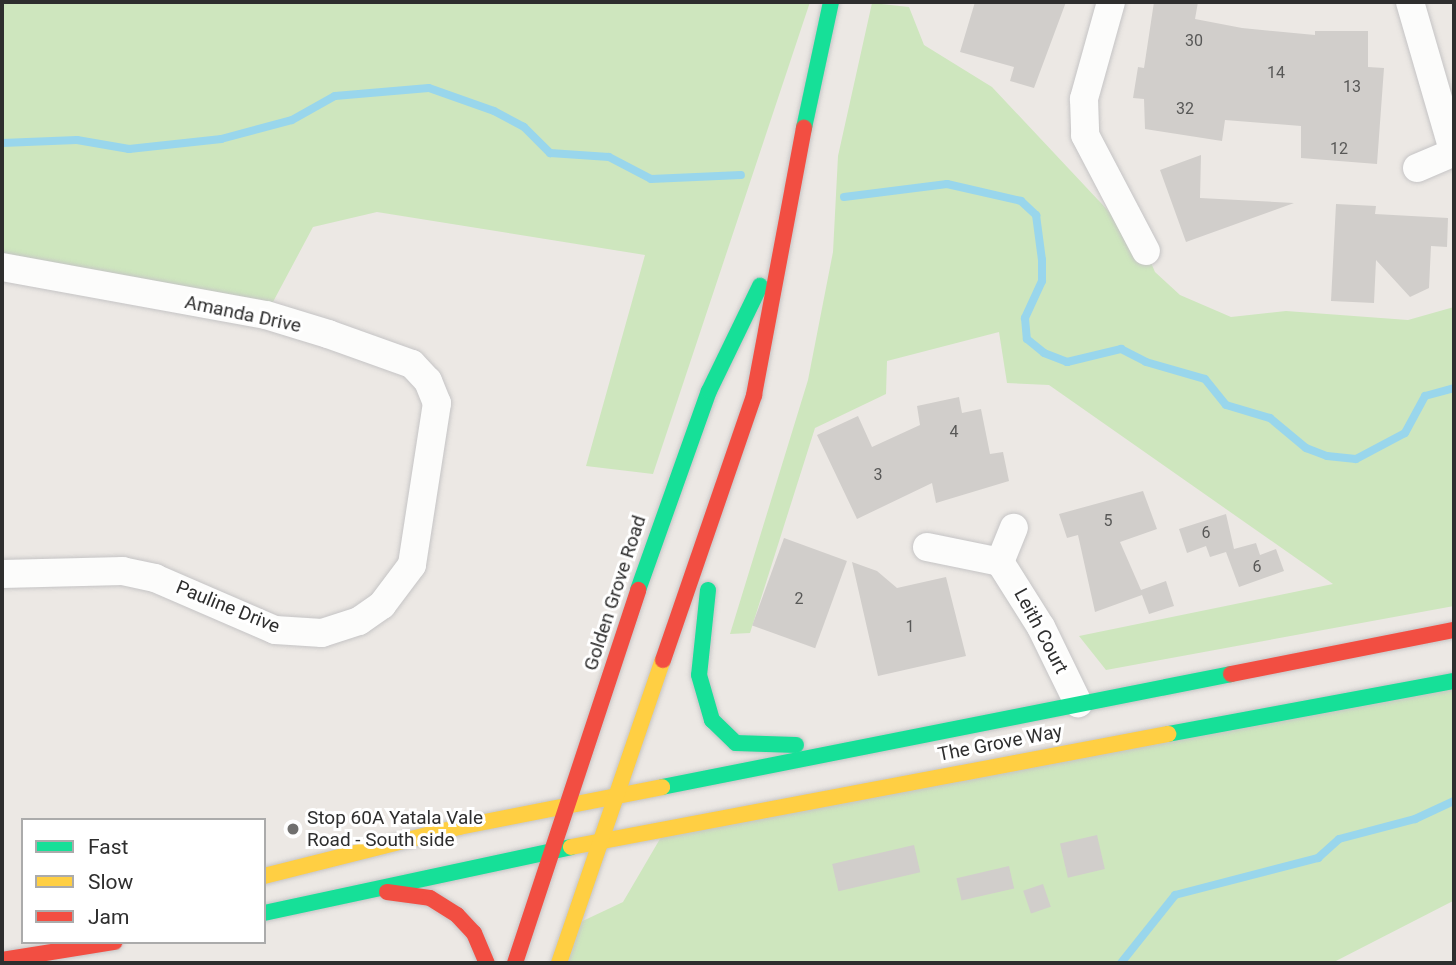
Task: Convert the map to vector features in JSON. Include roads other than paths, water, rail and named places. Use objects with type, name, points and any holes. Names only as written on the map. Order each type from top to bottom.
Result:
[{"type":"main road","name":"Golden Grove Road","points":[[559,963],[614,799],[725,492],[754,395],[779,246],[831,2]]},
{"type":"main road","name":"Golden Grove Road","points":[[515,963],[709,391],[779,246]]},
{"type":"main road","points":[[725,492],[700,639],[699,675],[704,702],[726,737],[772,747],[984,722]]},
{"type":"main road","name":"The Grove Way","points":[[382,846],[1078,703],[1454,630]]},
{"type":"main road","name":"The Grove Way","points":[[360,892],[600,841],[1454,681]]},
{"type":"main road","points":[[558,774],[591,734]]},
{"type":"main road","points":[[266,875],[382,846],[500,800]]},
{"type":"main road","points":[[266,913],[360,892],[415,894],[442,905],[466,922],[487,963]]},
{"type":"main road","points":[[2,948],[21,942]]},
{"type":"main road","points":[[2,960],[102,944]]},
{"type":"street","points":[[1111,2],[1082,117],[1092,150],[1146,251]]},
{"type":"street","points":[[1410,2],[1453,153],[1417,169]]},
{"type":"street","name":"Amanda Drive","points":[[2,267],[266,315],[389,354],[412,364],[428,381],[437,403],[436,425]]},
{"type":"street","name":"Pauline Drive","points":[[2,574],[123,571],[155,578],[275,630],[323,633],[359,621],[382,605],[412,565],[436,425]]},
{"type":"street","points":[[928,547],[1000,562],[1014,528]]},
{"type":"street","name":"Leith Court","points":[[1000,562],[1035,616],[1078,703]]},
{"type":"waterway","points":[[2,143],[77,140],[129,149],[221,139],[292,120],[335,96],[429,88],[494,111],[524,127],[550,153],[609,157],[651,179],[741,175]]},
{"type":"waterway","points":[[844,197],[947,184],[1021,201],[1036,215],[1042,260],[1042,281],[1025,318],[1027,339],[1044,353],[1067,362],[1121,349],[1146,362],[1205,379],[1226,405],[1270,418],[1306,448],[1327,456],[1356,459],[1405,433],[1425,396],[1454,388]]},
{"type":"waterway","points":[[1121,963],[1175,895],[1318,858],[1339,839],[1415,819],[1454,801]]},
{"type":"place","name":"Stop 60A Yatala Vale Road - South side","points":[[293,829]]}]
